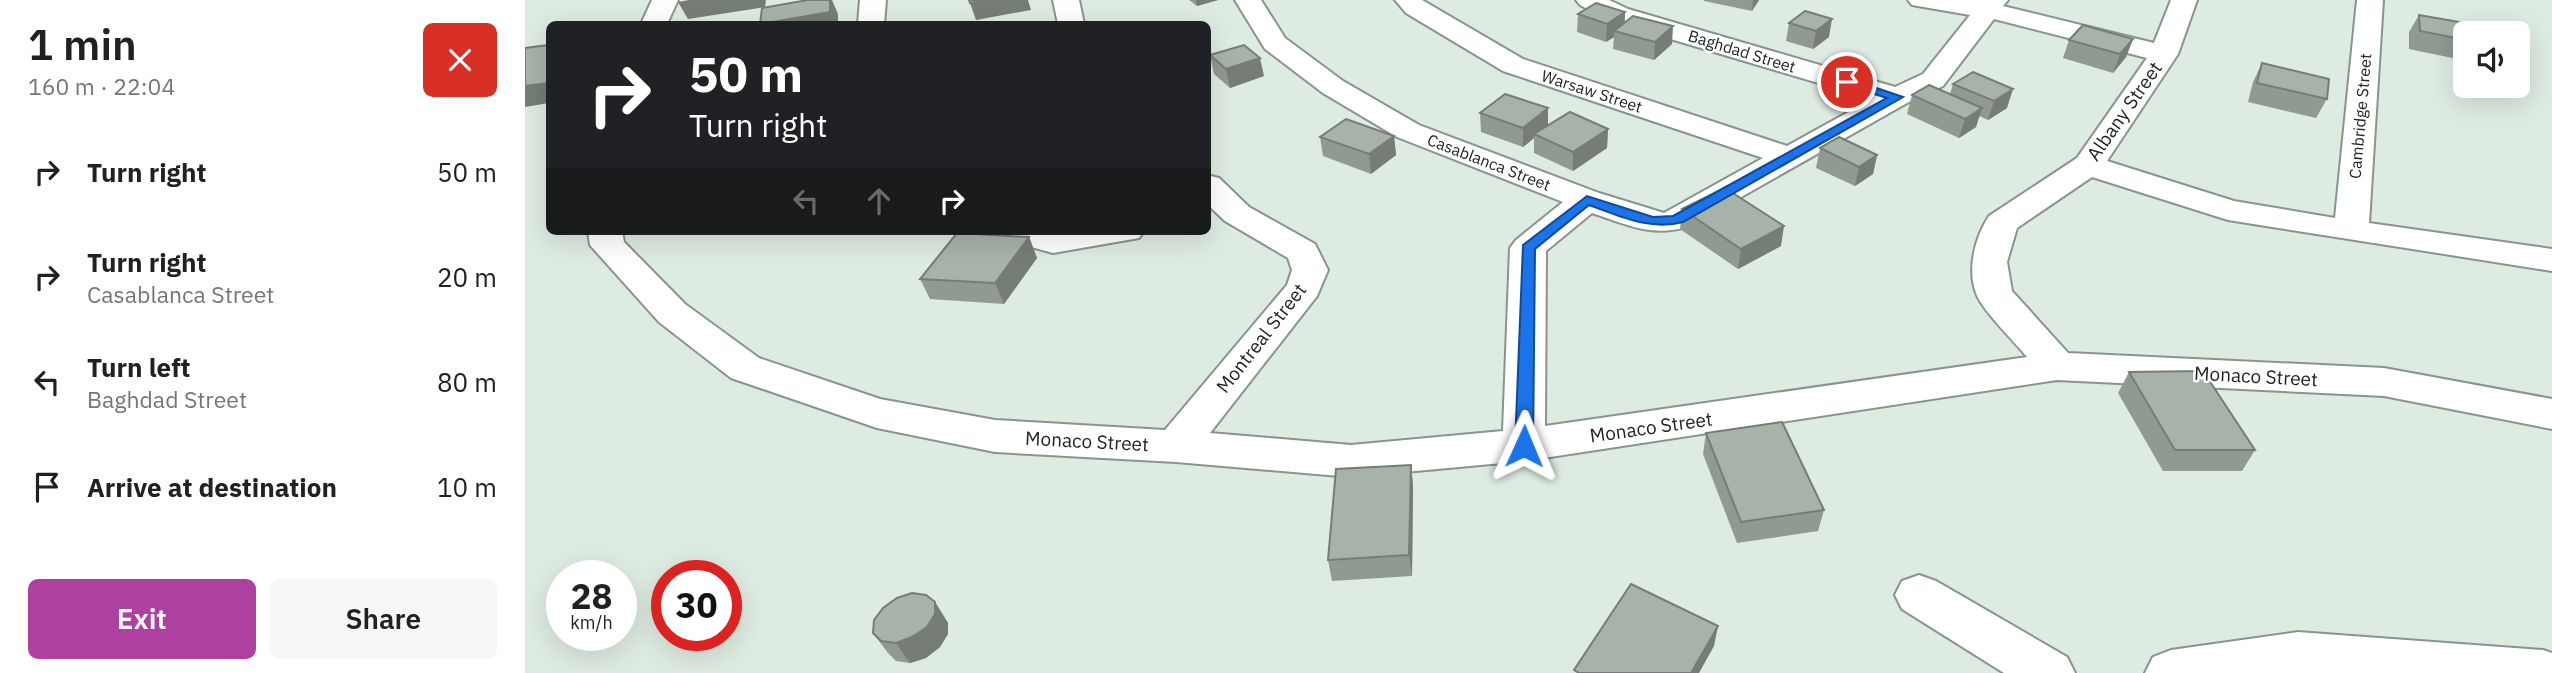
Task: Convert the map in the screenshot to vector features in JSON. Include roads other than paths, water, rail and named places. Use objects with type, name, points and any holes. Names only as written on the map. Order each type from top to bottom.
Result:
[{"type":"street","points":[[655,21],[665,0]]},
{"type":"street","points":[[871,21],[873,0]]},
{"type":"street","points":[[1066,0],[1070,21]]},
{"type":"street","name":"Casablanca Street","points":[[1248,0],[1275,43],[1333,87],[1408,131],[1587,200],[1665,223],[1678,219],[1897,97],[1933,80],[1991,5]]},
{"type":"street","name":"Warsaw Street","points":[[1408,0],[1415,8],[1513,65],[1790,156]]},
{"type":"street","name":"Baghdad Street","points":[[1589,0],[1619,15],[1897,97]]},
{"type":"street","points":[[1920,0],[1991,5],[2164,54]]},
{"type":"street","name":"Albany Street","points":[[2057,366],[1994,294],[1989,262],[2001,223],[2088,165],[2164,54],[2184,0]]},
{"type":"street","name":"Cambridge Street","points":[[2351,231],[2370,0]]},
{"type":"street","points":[[2088,165],[2228,210],[2552,260]]},
{"type":"street","name":"Montreal Street","points":[[1176,446],[1304,288],[1310,270],[1303,252],[1222,216],[1211,193]]},
{"type":"street","points":[[1524,446],[1528,248],[1587,200]]},
{"type":"street","name":"Monaco Street","points":[[606,235],[607,245],[672,313],[745,368],[877,413],[995,436],[1176,446],[1351,461],[1524,446],[2057,366],[2384,382],[2552,414]]},
{"type":"street","points":[[1026,235],[1053,242],[1100,235]]},
{"type":"street","points":[[1919,595],[2049,673]]},
{"type":"street","points":[[2171,673],[2298,654],[2543,673]]}]
